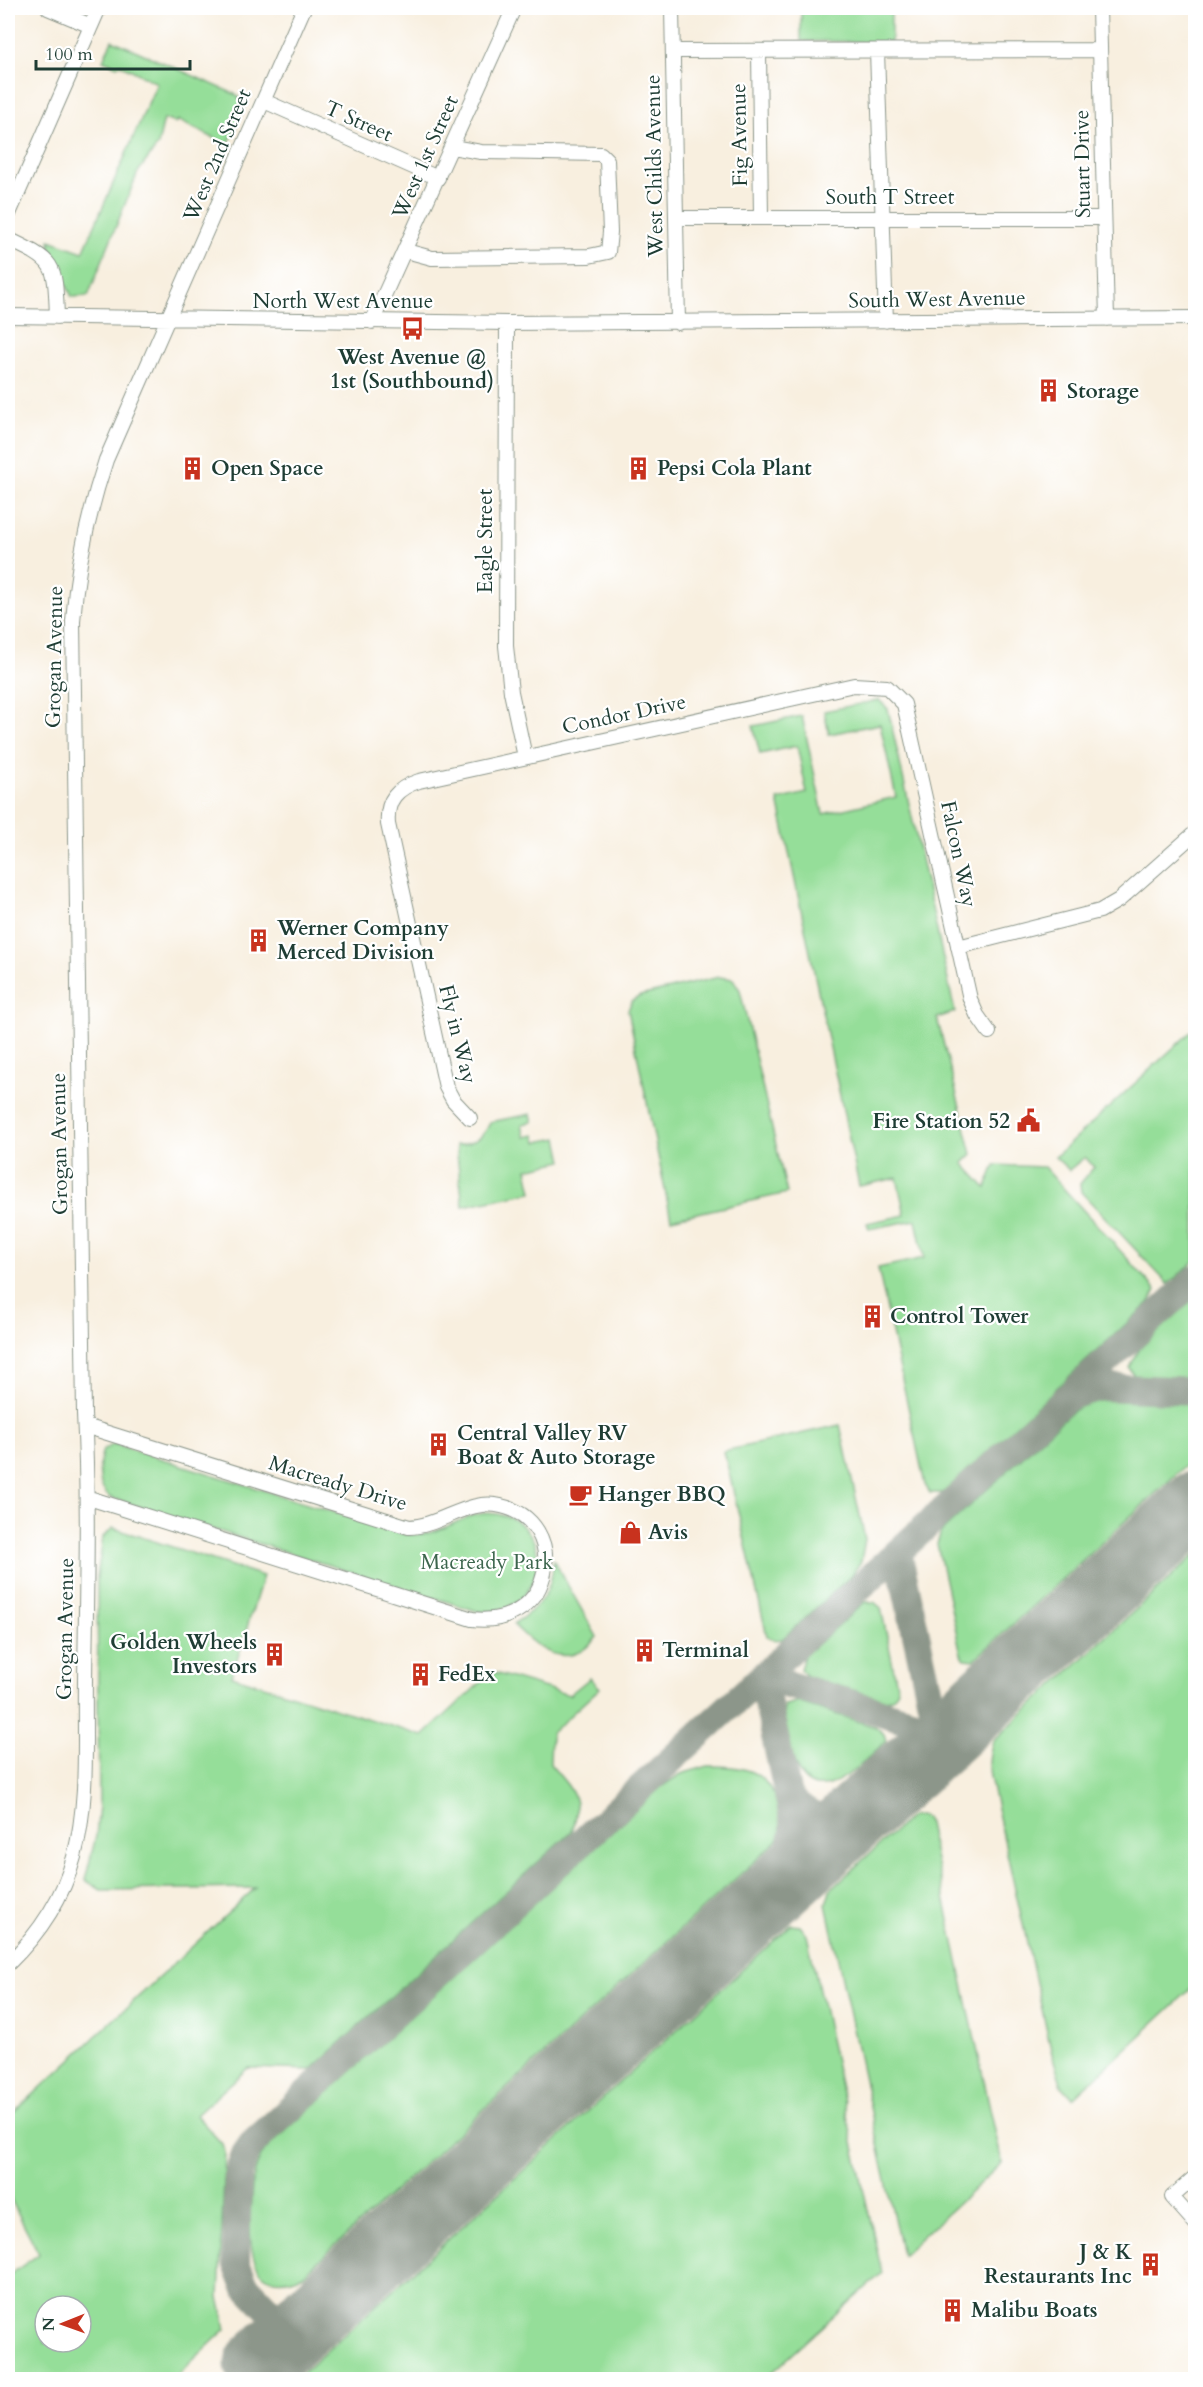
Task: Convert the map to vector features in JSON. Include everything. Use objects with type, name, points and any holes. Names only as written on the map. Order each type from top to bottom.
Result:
[{"type":"street","points":[[48,8],[91,26]]},
{"type":"street","points":[[8,216],[99,8]]},
{"type":"street","name":"West 2nd Street","points":[[170,320],[304,8]]},
{"type":"street","name":"West 1st Street","points":[[372,322],[514,8]]},
{"type":"street","name":"West Childs Avenue","points":[[672,8],[678,323]]},
{"type":"street","name":"Stuart Drive","points":[[1099,8],[1107,319]]},
{"type":"street","points":[[673,51],[1100,50]]},
{"type":"street","name":"Fig Avenue","points":[[759,51],[761,218]]},
{"type":"street","points":[[878,51],[886,321]]},
{"type":"street","name":"T Street","points":[[264,101],[438,178]]},
{"type":"street","points":[[406,251],[432,258],[589,256],[608,252],[610,232],[607,160],[601,154],[481,152],[452,147]]},
{"type":"street","name":"South T Street","points":[[676,218],[1104,218]]},
{"type":"street","points":[[8,239],[43,256],[52,270],[57,317]]},
{"type":"street","name":"North West Avenue","points":[[8,316],[170,320],[678,323]]},
{"type":"street","name":"South West Avenue","points":[[678,323],[1196,318]]},
{"type":"street","name":"Grogan Avenue","points":[[8,1964],[32,1938],[58,1898],[73,1859],[82,1818],[89,1498],[85,1426],[73,621],[75,582],[87,518],[106,460],[170,320]]},
{"type":"street","name":"Eagle Street","points":[[507,323],[506,646],[511,692],[525,757]]},
{"type":"street","name":"Condor Drive","points":[[387,813],[392,796],[403,786],[854,685],[887,687]]},
{"type":"street","name":"Falcon Way","points":[[887,687],[904,704],[970,999],[977,1015],[989,1032]]},
{"type":"street","name":"Fly in Way","points":[[387,813],[446,1087],[453,1100],[470,1118]]},
{"type":"street","points":[[958,947],[1100,911],[1119,900],[1196,832]]},
{"type":"street","name":"Macready Drive","points":[[85,1426],[409,1527],[431,1524],[480,1504],[501,1506],[520,1513],[535,1528],[543,1550],[545,1569],[542,1586],[525,1607],[500,1618],[472,1619],[89,1498]]},
{"type":"street","points":[[1196,2176],[1172,2198],[1196,2224]]},
{"type":"green space","points":[[801,8],[891,8],[891,42],[801,41]]},
{"type":"green space","points":[[112,40],[237,95],[244,108],[228,145],[177,120],[175,123],[164,119],[158,145],[138,172],[88,296],[72,297],[50,248],[50,240],[83,252],[157,83],[120,64],[117,66],[103,60]]},
{"type":"green space","points":[[879,700],[888,709],[955,1012],[937,1018],[972,1154],[963,1163],[986,1188],[995,1165],[1044,1167],[1156,1290],[1150,1302],[943,1493],[930,1493],[925,1485],[878,1268],[924,1258],[916,1220],[869,1229],[867,1223],[905,1215],[897,1178],[859,1186],[778,800],[807,793],[797,746],[760,754],[753,726],[802,716],[823,814],[896,797],[880,724],[829,734],[824,711]]},
{"type":"green space","points":[[719,977],[733,979],[740,990],[787,1193],[671,1219],[628,1010],[632,1001],[640,996]]},
{"type":"green space","points":[[1195,1028],[1195,1261],[1168,1284],[1081,1192],[1080,1184],[1094,1167],[1085,1157],[1069,1170],[1055,1157]]},
{"type":"green space","points":[[531,1114],[533,1122],[522,1124],[525,1137],[535,1135],[537,1142],[558,1138],[563,1161],[527,1169],[532,1192],[463,1206],[456,1145],[467,1144],[477,1139],[485,1132],[490,1122]]},
{"type":"green space","points":[[1195,1297],[1195,1380],[1134,1376],[1129,1368],[1141,1347]]},
{"type":"green space","points":[[1100,1398],[1195,1403],[1195,1457],[974,1660],[965,1659],[961,1654],[937,1544],[941,1532],[1069,1414],[1085,1403]]},
{"type":"green space","points":[[840,1425],[865,1539],[861,1561],[852,1575],[782,1639],[773,1640],[767,1636],[724,1451]]},
{"type":"green space","name":"Macready Park","points":[[114,1444],[404,1534],[433,1532],[479,1514],[491,1513],[505,1516],[523,1526],[533,1540],[538,1557],[536,1574],[528,1590],[516,1602],[498,1610],[477,1611],[109,1497],[102,1487],[100,1462],[103,1450]]},
{"type":"green space","points":[[113,1528],[263,1576],[232,1676],[423,1736],[492,1672],[569,1695],[590,1678],[600,1688],[551,1733],[550,1764],[569,1787],[576,1802],[572,1831],[311,2070],[248,2068],[196,2115],[222,2144],[225,2153],[219,2297],[226,2329],[173,2379],[8,2379],[8,2276],[39,2254],[8,2194],[8,2118],[255,1888],[101,1890],[85,1880],[96,1836],[99,1806],[97,1577],[103,1537]]},
{"type":"green space","points":[[1195,1555],[1195,1985],[1073,2098],[1062,2086],[1052,2054],[990,1777],[989,1763],[993,1741]]},
{"type":"green space","points":[[553,1559],[597,1637],[586,1648],[575,1654],[564,1656],[543,1649],[513,1624],[530,1612],[543,1598],[551,1581]]},
{"type":"green space","points":[[865,1602],[874,1602],[881,1608],[898,1690],[894,1697],[887,1700],[808,1677],[800,1669],[804,1656]]},
{"type":"green space","points":[[797,1702],[876,1727],[884,1734],[886,1741],[860,1765],[832,1784],[819,1786],[807,1782],[797,1769],[784,1721],[785,1705]]},
{"type":"green space","points":[[708,1766],[741,1769],[764,1780],[779,1808],[781,1829],[779,1839],[303,2275],[286,2280],[273,2280],[264,2275],[257,2266],[253,2254],[250,2213],[253,2181],[264,2151],[661,1787],[681,1774]]},
{"type":"green space","points":[[921,1815],[927,1819],[1002,2163],[902,2255],[826,1904],[830,1890],[911,1816]]},
{"type":"green space","points":[[791,1925],[800,1926],[807,1935],[882,2273],[765,2379],[296,2379]]},
{"type":"taxiway","points":[[292,2334],[245,2285],[236,2262],[238,2174],[245,2154],[252,2144],[1196,1279]]},
{"type":"taxiway","points":[[1070,1396],[1100,1387],[1196,1391]]},
{"type":"taxiway","points":[[898,1552],[932,1707],[928,1735],[916,1758],[904,1773]]},
{"type":"taxiway","points":[[762,1677],[795,1827],[787,1865],[762,1903]]},
{"type":"taxiway","points":[[752,1685],[766,1680],[775,1681],[921,1724],[952,1720],[982,1701]]},
{"type":"taxiway","points":[[790,1798],[806,1812],[824,1819],[842,1819],[863,1811]]},
{"type":"runway","points":[[259,2364],[1196,1505]]},
{"type":"place","name":"West Avenue @ 1st (Southbound)","points":[[412,329]]},
{"type":"place","name":"Storage","points":[[1049,391]]},
{"type":"place","name":"Open Space","points":[[193,468]]},
{"type":"place","name":"Pepsi Cola Plant","points":[[639,468]]},
{"type":"place","name":"Werner Company Merced Division","points":[[259,940]]},
{"type":"place","name":"Fire Station 52","points":[[1028,1121]]},
{"type":"place","name":"Control Tower","points":[[872,1316]]},
{"type":"place","name":"Central Valley RV Boat & Auto Storage","points":[[439,1445]]},
{"type":"place","name":"Hanger BBQ","points":[[580,1494]]},
{"type":"place","name":"Avis","points":[[630,1532]]},
{"type":"place","name":"Terminal","points":[[644,1650]]},
{"type":"place","name":"Golden Wheels Investors","points":[[275,1654]]},
{"type":"place","name":"FedEx","points":[[420,1674]]},
{"type":"place","name":"J & K Restaurants Inc","points":[[1150,2264]]},
{"type":"place","name":"Malibu Boats","points":[[953,2310]]}]
